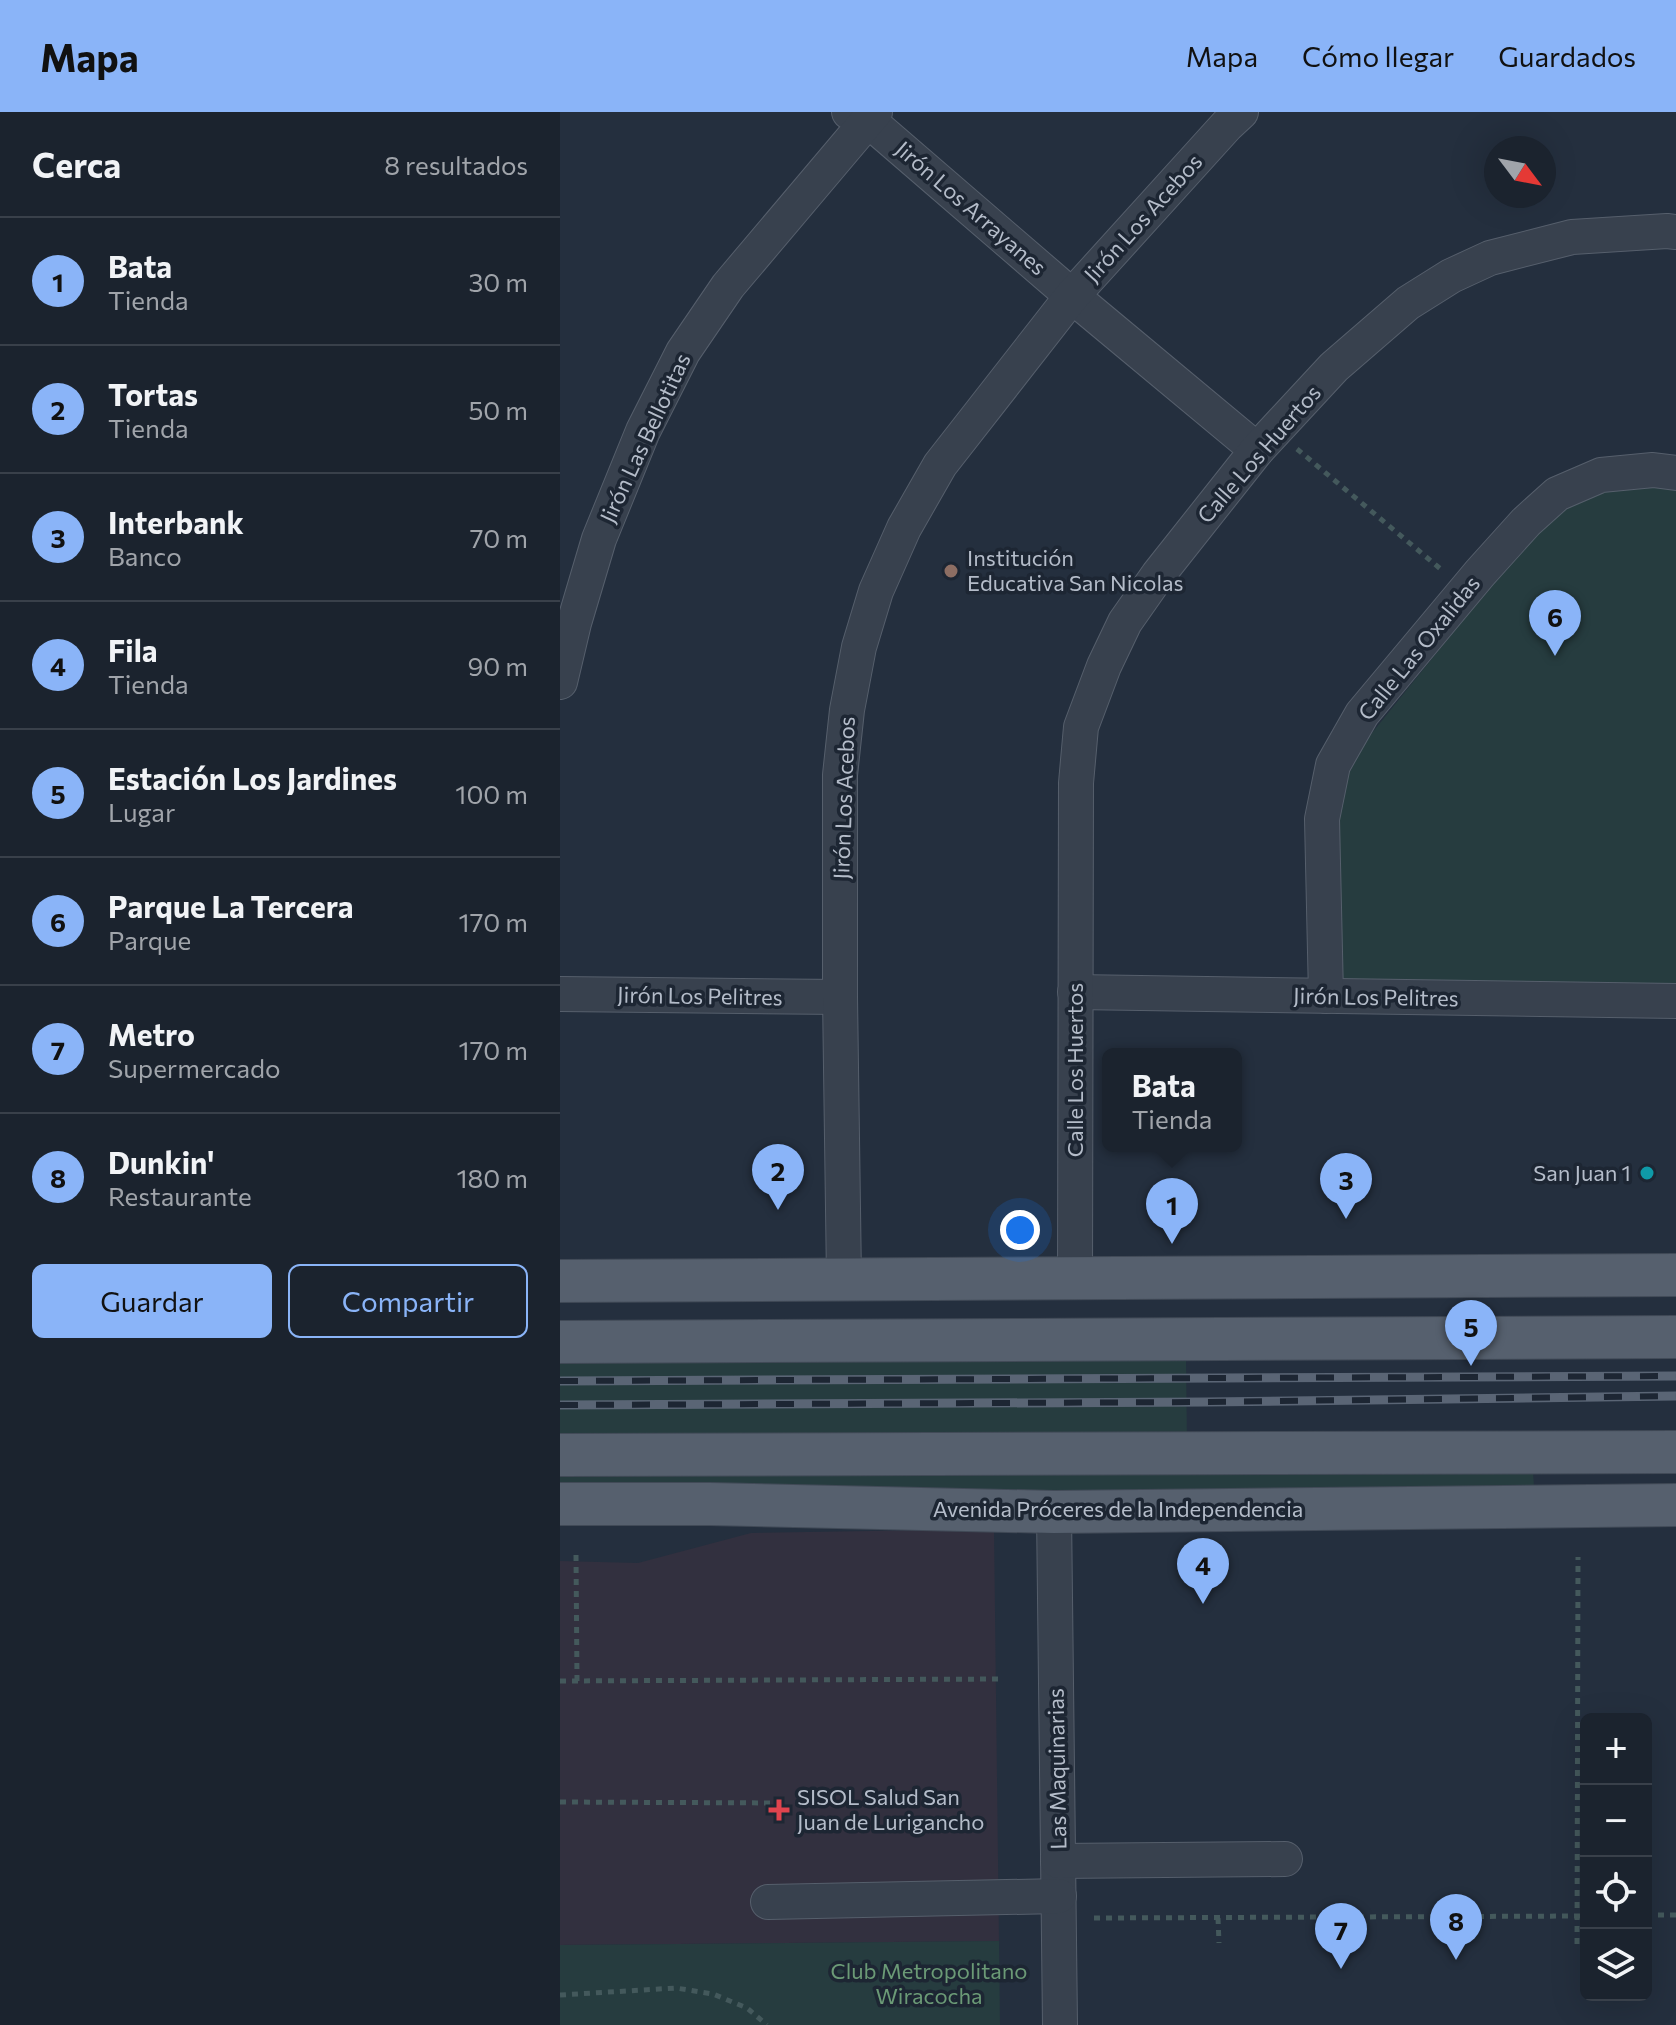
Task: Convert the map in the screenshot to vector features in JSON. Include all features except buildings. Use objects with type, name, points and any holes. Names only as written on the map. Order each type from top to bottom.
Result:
[{"type":"main road","points":[[560,1281],[1676,1275]]},
{"type":"main road","points":[[560,1342],[1676,1337]]},
{"type":"main road","points":[[560,1455],[1676,1452]]},
{"type":"main road","name":"Avenida Próceres de la Independencia","points":[[560,1504],[710,1504],[1054,1512],[1676,1505]]},
{"type":"street","name":"Jirón Los Acebos","points":[[844,1279],[840,775],[847,710],[859,647],[876,591],[904,528],[940,465],[1072,296],[1241,112]]},
{"type":"street","name":"Jirón Los Arrayanes","points":[[864,115],[1072,296],[1266,440]]},
{"type":"street","name":"Jirón Las Bellotitas","points":[[560,682],[599,539],[643,431],[683,352],[728,286],[864,115]]},
{"type":"street","name":"Calle Los Huertos","points":[[1075,1278],[1076,783],[1081,727],[1125,622],[1158,575],[1266,440],[1334,367],[1408,303],[1451,276],[1490,258],[1572,237],[1676,232]]},
{"type":"street","name":"Calle Las Oxalidas","points":[[1326,996],[1322,819],[1333,765],[1362,714],[1526,522],[1557,494],[1601,475],[1653,470],[1676,473]]},
{"type":"street","name":"Jirón Los Pelitres","points":[[1075,992],[1676,1001]]},
{"type":"street","name":"Jirón Los Pelitres","points":[[560,994],[840,997]]},
{"type":"street","name":"Las Maquinarias","points":[[1054,1512],[1060,2025]]},
{"type":"street","points":[[1058,1861],[1285,1859]]},
{"type":"street","points":[[768,1902],[1059,1896]]},
{"type":"path","points":[[1266,440],[1466,590]]},
{"type":"path","points":[[576,1555],[577,1681]]},
{"type":"path","points":[[1577,1944],[1578,1557]]},
{"type":"path","points":[[560,1681],[1003,1679]]},
{"type":"path","points":[[560,1802],[784,1803]]},
{"type":"path","points":[[1652,1915],[1676,1915]]},
{"type":"path","points":[[1094,1918],[1577,1916]]},
{"type":"path","points":[[1218,1918],[1219,1943]]},
{"type":"path","points":[[560,1995],[676,1988],[713,1994],[747,2008],[767,2025]]},
{"type":"shaded area","name":"SISOL Salud San Juan de Lurigancho","points":[[994,1529],[999,1941],[560,1945],[560,1561],[638,1563],[751,1533]]},
{"type":"green space","points":[[1641,484],[1676,489],[1676,985],[1337,979],[1336,831],[1343,784],[1368,738],[1500,574],[1558,509],[1603,488]]},
{"type":"green space","points":[[560,1358],[1186,1358],[1187,1441],[560,1438]]},
{"type":"green space","points":[[1533,1470],[1534,1488],[560,1495],[560,1471]]},
{"type":"green space","name":"Club Metropolitano Wiracocha","points":[[999,1941],[1000,2025],[560,2025],[560,1945]]},
{"type":"railway","points":[[560,1381],[1676,1376]]},
{"type":"railway","points":[[560,1405],[1676,1396]]},
{"type":"place","name":"Institución Educativa San Nicolas","points":[[951,571]]},
{"type":"place","name":"Parque La Tercera","points":[[1555,656]]},
{"type":"place","name":"San Juan 1","points":[[1647,1173]]},
{"type":"place","name":"Tortas","points":[[778,1210]]},
{"type":"place","name":"Interbank","points":[[1346,1219]]},
{"type":"place","name":"Bata","points":[[1172,1244]]},
{"type":"place","name":"Estación Los Jardines","points":[[1471,1366]]},
{"type":"place","name":"Fila","points":[[1203,1604]]},
{"type":"place","name":"SISOL Salud San Juan de Lurigancho","points":[[779,1810]]},
{"type":"place","name":"Dunkin'","points":[[1456,1960]]},
{"type":"place","name":"Metro","points":[[1341,1969]]}]
